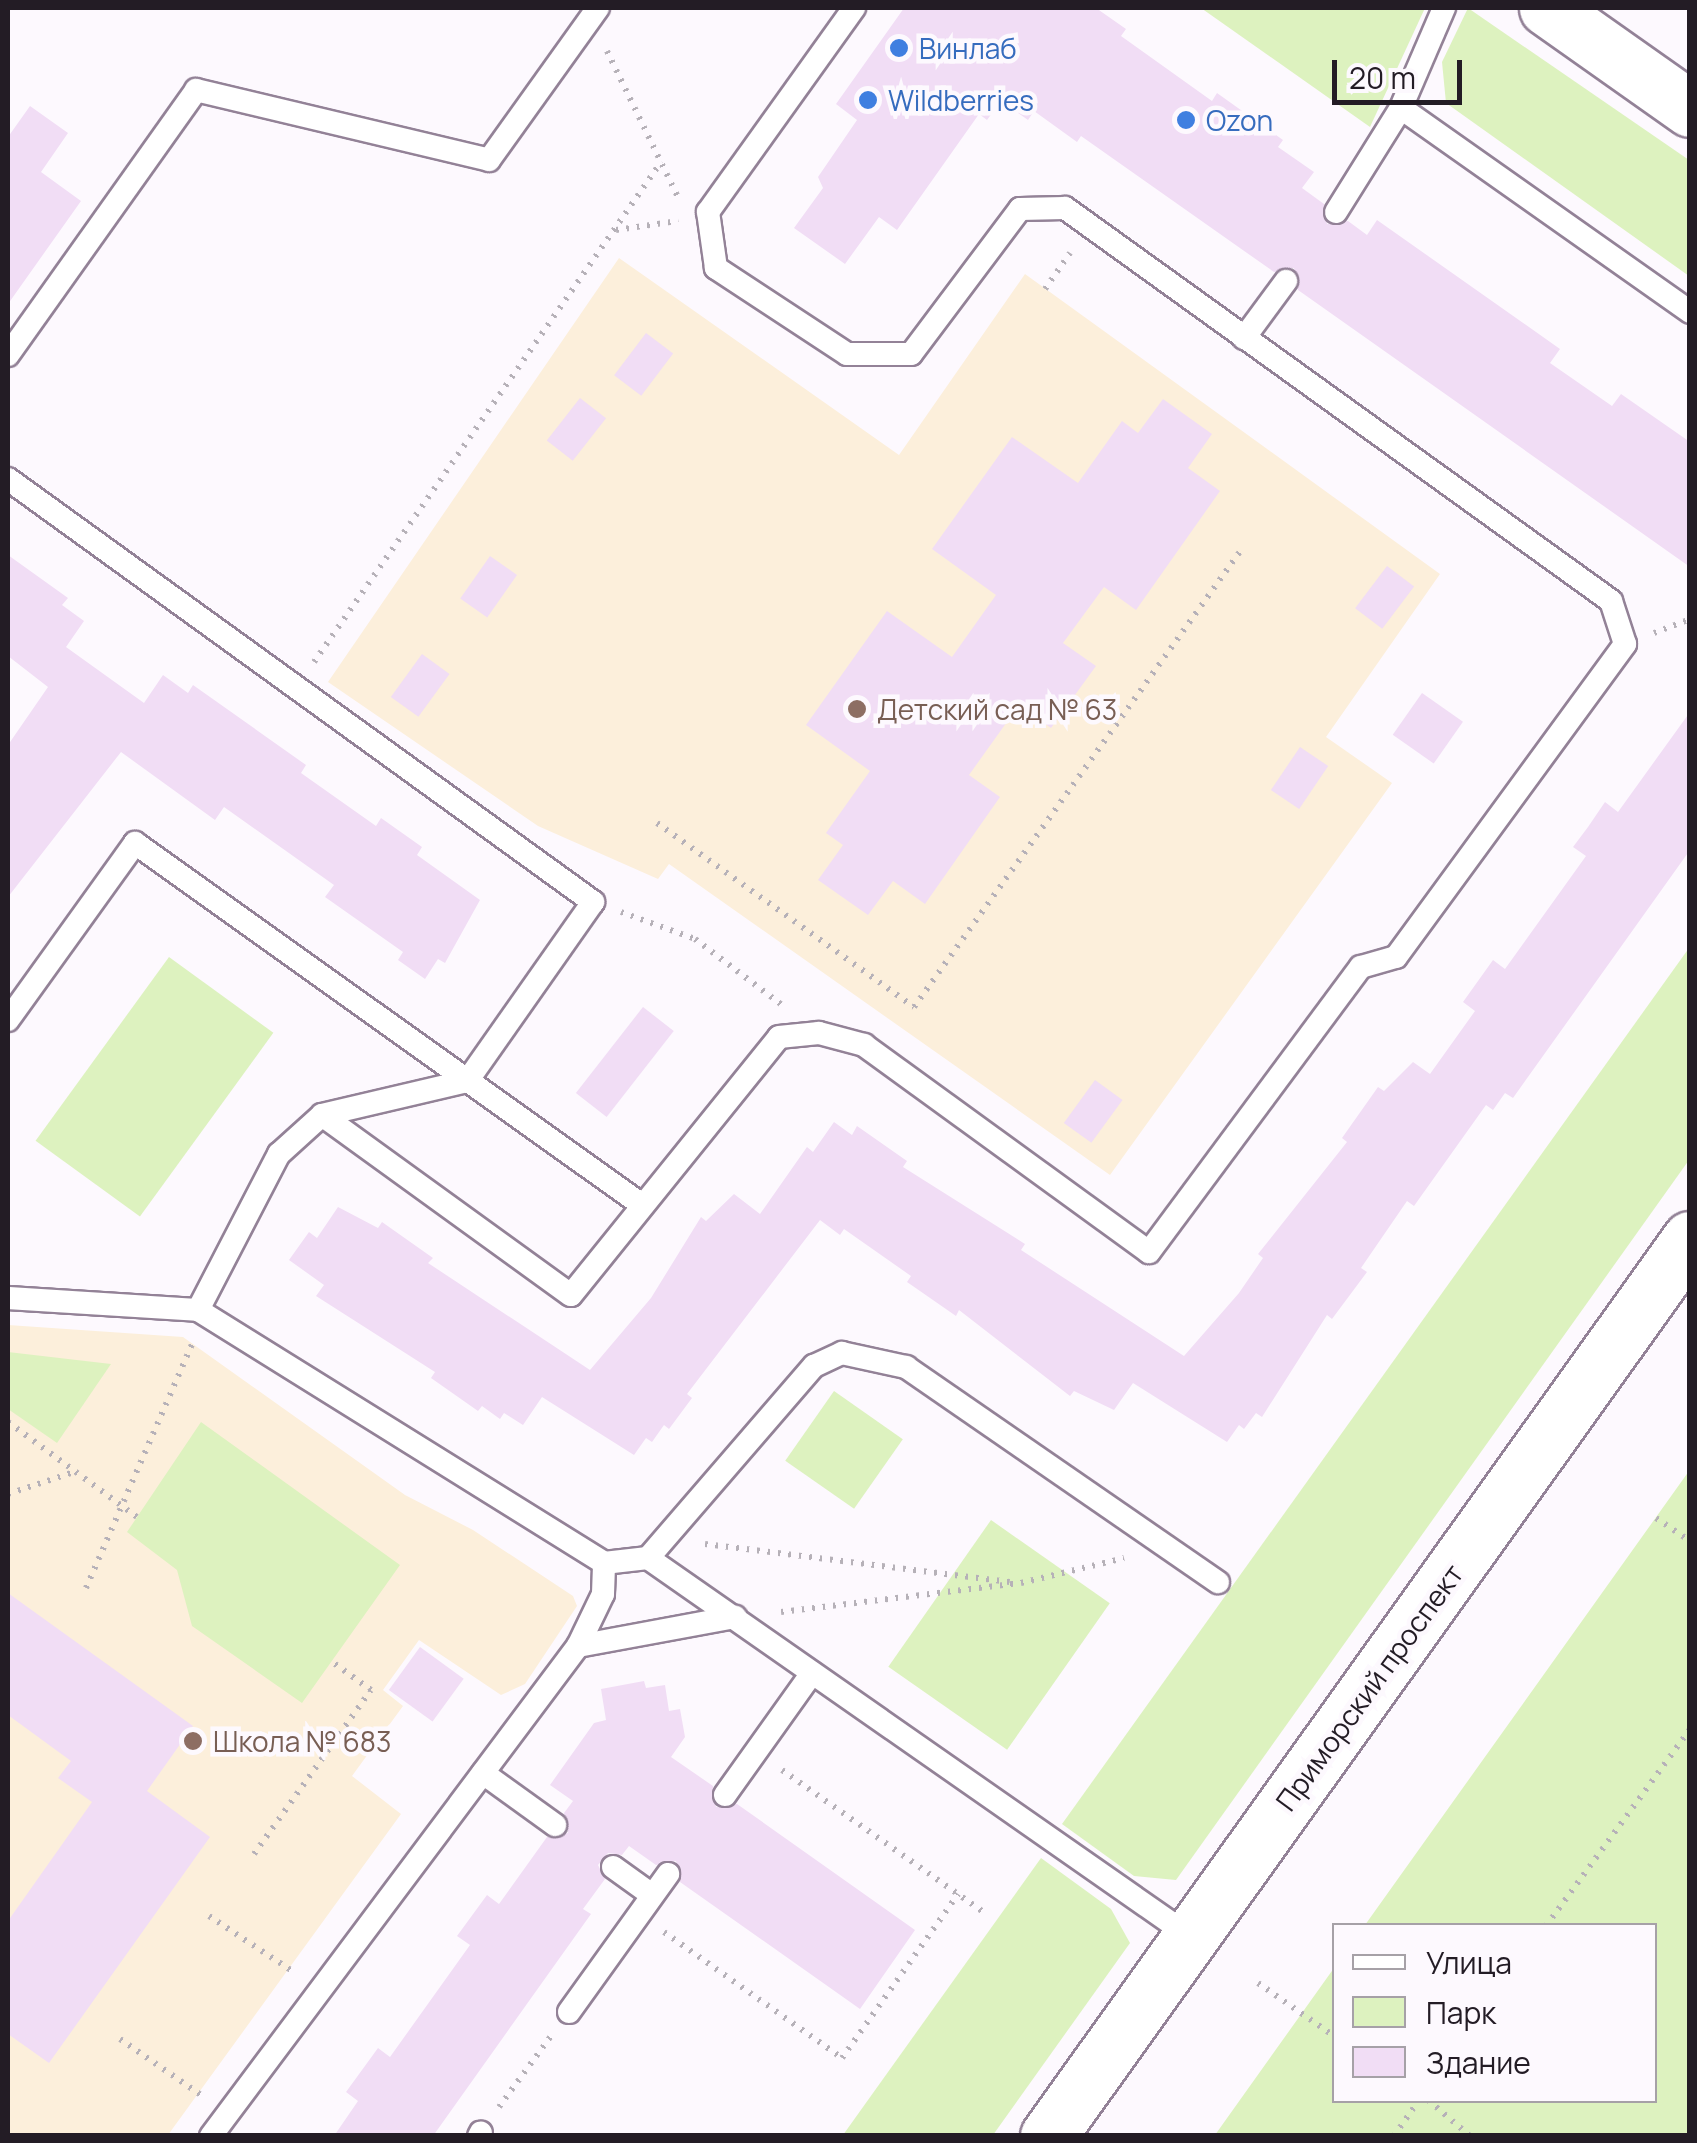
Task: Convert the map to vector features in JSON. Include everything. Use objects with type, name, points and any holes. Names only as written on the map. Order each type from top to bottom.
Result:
[{"type":"street","points":[[1547,8],[1690,109]]},
{"type":"street","name":"Приморский проспект","points":[[1048,2136],[1690,1239]]},
{"type":"lane","points":[[322,1115],[571,1295],[779,1037],[819,1032],[864,1045],[1149,1252],[1361,968],[1396,958],[1625,644],[1611,601],[1064,208],[1020,209],[911,354],[847,354],[716,268],[708,212],[854,8]]},
{"type":"lane","points":[[1336,212],[1402,108],[1444,8]]},
{"type":"lane","points":[[8,355],[196,90],[489,160],[594,12]]},
{"type":"lane","points":[[1402,108],[1690,312]]},
{"type":"lane","points":[[1244,338],[1286,281]]},
{"type":"lane","points":[[8,479],[593,902],[467,1081],[322,1115],[279,1154],[198,1310]]},
{"type":"lane","points":[[8,1020],[135,844],[642,1204]]},
{"type":"lane","points":[[8,1298],[198,1310],[604,1564],[648,1558],[814,1366],[842,1353],[906,1367],[1218,1582]]},
{"type":"lane","points":[[648,1558],[1191,1937]]},
{"type":"lane","points":[[212,2136],[578,1646],[603,1594],[604,1564]]},
{"type":"lane","points":[[578,1646],[735,1617]]},
{"type":"lane","points":[[725,1795],[812,1673]]},
{"type":"lane","points":[[482,1773],[555,1825]]},
{"type":"lane","points":[[613,1867],[646,1905]]},
{"type":"lane","points":[[568,2012],[668,1874]]},
{"type":"path","points":[[594,12],[689,219],[614,230]]},
{"type":"path","points":[[296,688],[661,162]]},
{"type":"path","points":[[1045,288],[1090,226]]},
{"type":"path","points":[[657,823],[914,1007],[1240,550]]},
{"type":"path","points":[[593,902],[695,939],[819,1032]]},
{"type":"path","points":[[86,1588],[193,1343],[198,1310]]},
{"type":"path","points":[[8,1422],[137,1517]]},
{"type":"path","points":[[8,1494],[75,1472]]},
{"type":"path","points":[[1656,1518],[1690,1541]]},
{"type":"path","points":[[648,1558],[706,1544],[1022,1583]]},
{"type":"path","points":[[735,1617],[1022,1583],[1130,1556],[1183,1558]]},
{"type":"path","points":[[254,1854],[371,1690],[331,1661]]},
{"type":"path","points":[[1548,1923],[1690,1729]]},
{"type":"path","points":[[756,1752],[982,1912]]},
{"type":"path","points":[[646,1905],[842,2058],[958,1894]]},
{"type":"path","points":[[209,1916],[321,1990]]},
{"type":"path","points":[[1258,1982],[1332,2035]]},
{"type":"path","points":[[480,2134],[568,2012]]},
{"type":"path","points":[[120,2039],[227,2114]]},
{"type":"path","points":[[1394,2136],[1417,2103]]},
{"type":"path","points":[[1432,2103],[1470,2136]]},
{"type":"shaded area","name":"Детский сад № 63","points":[[619,258],[899,455],[1025,274],[1440,574],[1326,737],[1392,783],[1110,1175],[669,864],[658,879],[538,826],[328,682]]},
{"type":"shaded area","name":"Школа № 683","points":[[8,1325],[183,1337],[405,1495],[473,1530],[573,1596],[577,1606],[525,1684],[501,1695],[419,1640],[383,1690],[403,1706],[352,1776],[401,1814],[168,2135],[8,2135]]},
{"type":"green space","points":[[1201,8],[1425,8],[1370,127]]},
{"type":"green space","points":[[1468,8],[1689,160],[1689,276],[1446,103],[1442,62]]},
{"type":"green space","points":[[1689,948],[1689,1160],[1176,1880],[1134,1876],[1062,1824]]},
{"type":"green space","points":[[169,957],[273,1033],[140,1216],[36,1141]]},
{"type":"green space","points":[[8,1352],[111,1364],[57,1443],[8,1409]]},
{"type":"green space","points":[[834,1391],[903,1439],[854,1509],[785,1461]]},
{"type":"green space","points":[[201,1422],[400,1565],[302,1703],[192,1626],[177,1570],[127,1532]]},
{"type":"green space","points":[[1689,1471],[1689,2135],[1215,2135],[1332,1971],[1332,2103],[1657,2103],[1657,1923],[1366,1923]]},
{"type":"green space","points":[[991,1520],[1110,1603],[1007,1750],[888,1667]]},
{"type":"green space","points":[[1041,1858],[1111,1909],[1130,1943],[993,2135],[843,2135]]},
{"type":"building","points":[[904,8],[1096,8],[1126,29],[1121,36],[1212,101],[1217,93],[1283,140],[1278,147],[1314,172],[1302,188],[1324,204],[1327,224],[1348,221],[1367,235],[1377,220],[1560,349],[1550,363],[1612,406],[1621,394],[1690,442],[1690,567],[1298,290],[1294,268],[1274,272],[1081,136],[1077,142],[1034,111],[1028,120],[1001,101],[987,120],[979,114],[897,230],[879,217],[845,264],[794,228],[823,188],[818,177],[857,120],[836,104]]},
{"type":"building","points":[[30,106],[68,133],[41,172],[81,201],[8,304],[8,137]]},
{"type":"building","points":[[646,333],[673,353],[641,396],[614,375]]},
{"type":"building","points":[[580,398],[606,418],[573,461],[547,441]]},
{"type":"building","points":[[1163,399],[1212,434],[1188,468],[1220,491],[1136,610],[1104,587],[1063,643],[1096,666],[1051,728],[1019,705],[969,775],[1000,797],[925,904],[893,881],[868,915],[818,880],[843,845],[826,833],[870,771],[806,725],[887,611],[952,657],[996,595],[932,549],[1012,437],[1078,483],[1122,421],[1138,433]]},
{"type":"building","points":[[8,555],[68,598],[62,605],[84,621],[66,647],[144,703],[163,675],[188,693],[193,685],[306,765],[301,773],[376,826],[381,818],[422,847],[417,855],[480,900],[445,963],[438,959],[425,979],[398,960],[403,952],[325,897],[334,885],[224,807],[215,820],[121,752],[8,897],[8,745],[48,687],[8,656]]},
{"type":"building","points":[[490,556],[517,575],[487,618],[460,599]]},
{"type":"building","points":[[1387,566],[1414,586],[1382,629],[1355,608]]},
{"type":"building","points":[[422,654],[450,674],[418,717],[391,697]]},
{"type":"building","points":[[1422,693],[1463,722],[1434,763],[1393,735]]},
{"type":"building","points":[[1690,712],[1690,850],[1513,1098],[1505,1093],[1493,1110],[1486,1105],[1414,1206],[1407,1201],[1361,1268],[1367,1272],[1332,1319],[1327,1315],[1262,1417],[1256,1413],[1244,1429],[1239,1425],[1227,1442],[1133,1383],[1114,1410],[1074,1391],[1070,1396],[959,1310],[956,1316],[907,1282],[911,1276],[844,1229],[840,1235],[820,1220],[687,1394],[692,1398],[669,1429],[664,1425],[652,1442],[646,1438],[634,1455],[542,1397],[523,1425],[504,1413],[500,1419],[482,1406],[478,1411],[431,1378],[435,1372],[316,1296],[324,1285],[289,1260],[309,1232],[317,1238],[338,1207],[378,1228],[382,1222],[433,1258],[428,1263],[590,1370],[651,1298],[701,1217],[706,1221],[734,1194],[760,1214],[807,1147],[813,1152],[834,1122],[852,1135],[857,1126],[907,1161],[903,1167],[1025,1244],[1021,1250],[1184,1356],[1239,1293],[1263,1258],[1258,1254],[1347,1142],[1342,1138],[1378,1087],[1384,1091],[1413,1062],[1430,1074],[1475,1011],[1463,1002],[1493,960],[1505,969],[1586,856],[1573,847],[1605,802],[1618,812]]},
{"type":"building","points":[[1300,747],[1328,766],[1299,809],[1271,790]]},
{"type":"building","points":[[643,1007],[674,1031],[607,1117],[576,1093]]},
{"type":"building","points":[[1095,1080],[1123,1100],[1091,1143],[1064,1123]]},
{"type":"building","points":[[8,1593],[193,1726],[147,1791],[210,1837],[49,2063],[8,2034],[8,1921],[92,1802],[58,1778],[71,1761],[8,1715]]},
{"type":"building","points":[[420,1647],[464,1679],[433,1722],[389,1690]]},
{"type":"building","points":[[644,1681],[646,1688],[665,1685],[669,1711],[680,1709],[685,1737],[671,1757],[713,1786],[716,1807],[737,1804],[915,1930],[860,2009],[680,1882],[676,1861],[656,1865],[629,1846],[622,1855],[608,1853],[598,1865],[605,1879],[583,1909],[591,1914],[433,2136],[334,2136],[358,2101],[346,2092],[378,2048],[390,2057],[470,1945],[457,1936],[487,1895],[499,1904],[547,1837],[568,1833],[564,1813],[573,1801],[550,1785],[594,1723],[606,1720],[601,1689]]},
{"type":"place","name":"Винлаб","points":[[899,48]]},
{"type":"place","name":"Wildberries","points":[[868,100]]},
{"type":"place","name":"Ozon","points":[[1186,120]]},
{"type":"place","name":"Детский сад № 63","points":[[857,709]]},
{"type":"place","name":"Школа № 683","points":[[193,1741]]}]
